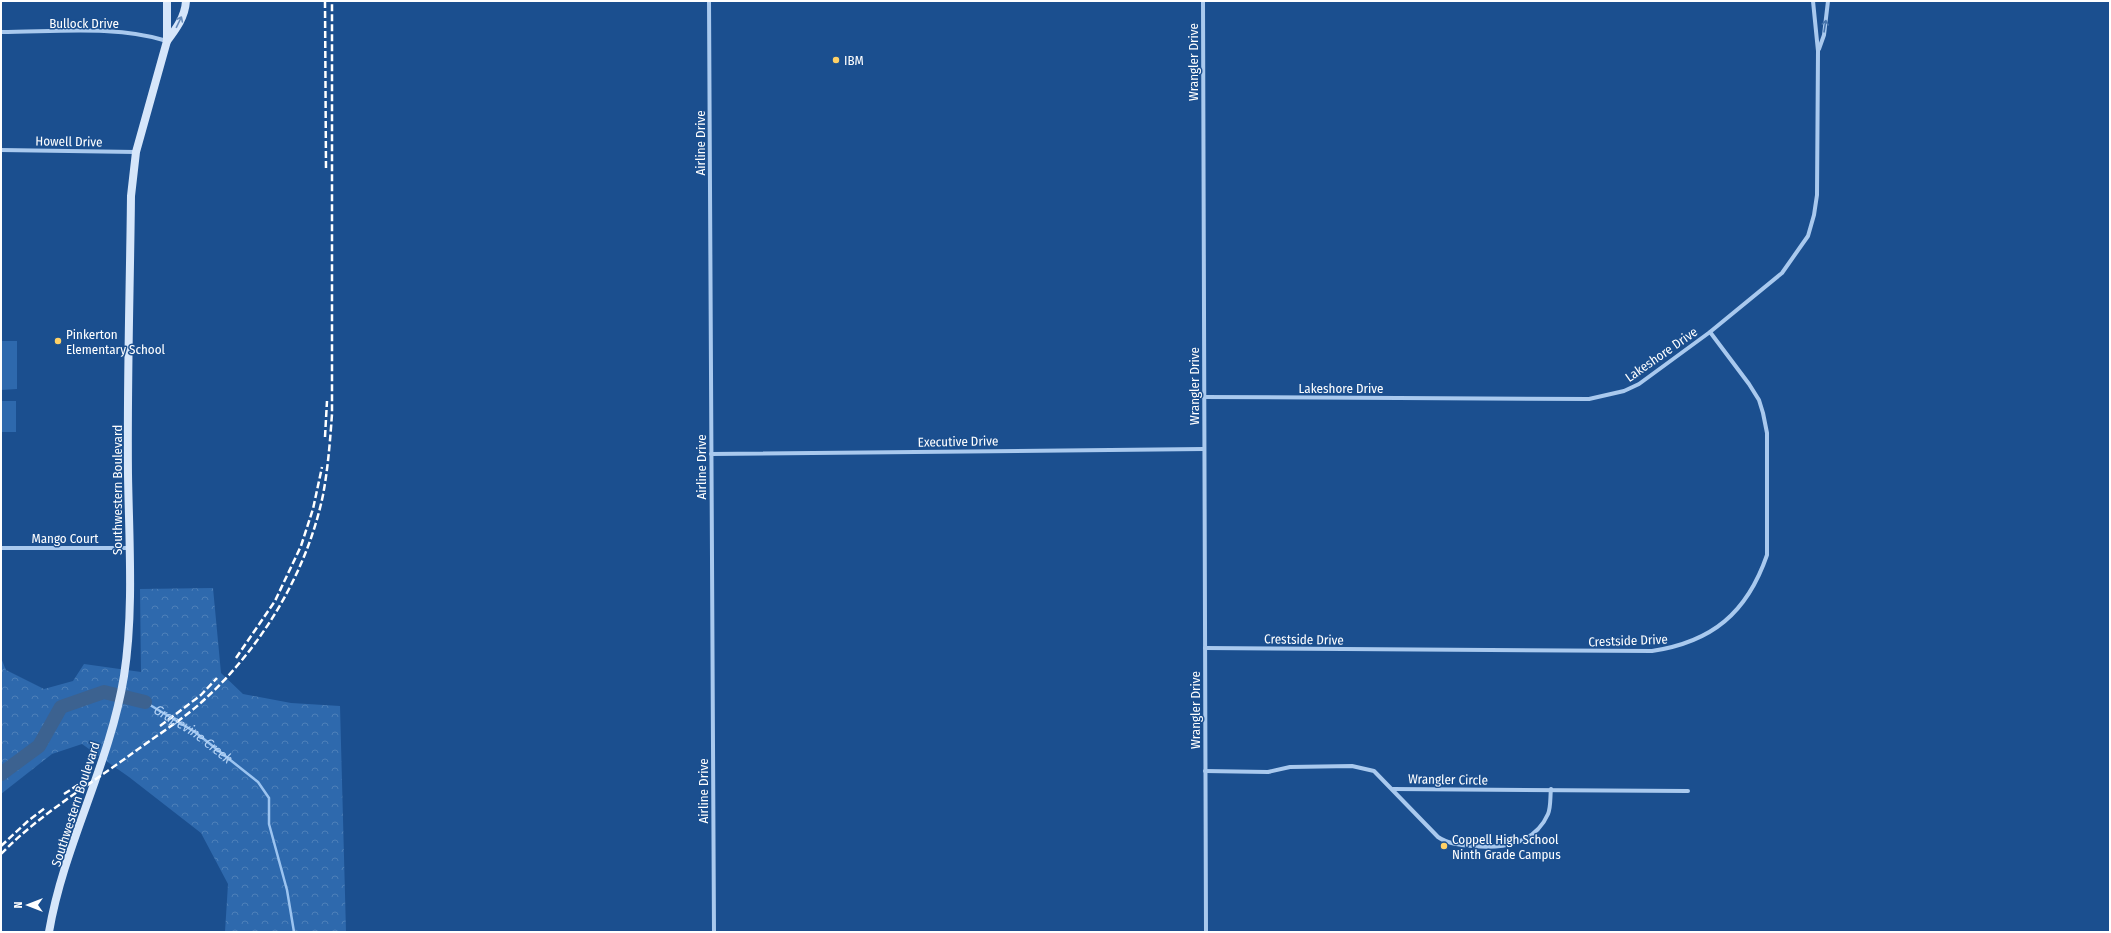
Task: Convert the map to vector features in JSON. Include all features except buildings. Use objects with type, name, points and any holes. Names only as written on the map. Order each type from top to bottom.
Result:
[{"type":"street","name":"Southwestern Boulevard","points":[[49,932],[52,912],[114,725],[124,674],[127,650],[129,548],[128,468],[131,196],[136,152],[167,41],[167,1]]},
{"type":"street","name":"Southwestern Boulevard","points":[[167,41],[177,28],[185,9],[186,1]]},
{"type":"street","name":"Airline Drive","points":[[709,1],[714,932]]},
{"type":"street","name":"Wrangler Drive","points":[[1203,1],[1206,932]]},
{"type":"street","name":"Lakeshore Drive","points":[[1204,398],[1589,399],[1604,397],[1639,384],[1710,332],[1782,273],[1808,236],[1814,215],[1817,195],[1818,51],[1813,1]]},
{"type":"street","name":"Lakeshore Drive","points":[[1818,51],[1824,35],[1828,1]]},
{"type":"street","name":"Bullock Drive","points":[[1,32],[116,32],[150,36],[167,41]]},
{"type":"street","name":"Howell Drive","points":[[1,150],[136,152]]},
{"type":"street","name":"Crestside Drive","points":[[1205,648],[1652,651],[1676,647],[1716,629],[1735,611],[1750,593],[1762,570],[1767,555],[1767,433],[1759,400],[1710,332]]},
{"type":"street","name":"Executive Drive","points":[[711,454],[1204,449]]},
{"type":"street","name":"Mango Court","points":[[1,548],[129,548]]},
{"type":"street","points":[[1205,771],[1268,772],[1290,767],[1352,766],[1374,771],[1393,789]]},
{"type":"street","name":"Wrangler Circle","points":[[1393,789],[1438,837],[1445,842],[1481,847],[1510,846],[1527,838],[1541,826],[1548,813],[1551,789]]},
{"type":"street","name":"Wrangler Circle","points":[[1393,789],[1688,791]]},
{"type":"green space","points":[[1,341],[17,341],[17,389],[1,390]]},
{"type":"green space","points":[[1,401],[16,401],[16,432],[1,432]]},
{"type":"green space","points":[[213,588],[221,673],[243,694],[291,703],[340,706],[346,932],[225,932],[228,884],[201,833],[129,777],[82,744],[52,754],[1,794],[1,658],[6,670],[44,689],[73,681],[84,664],[141,672],[140,589]]},
{"type":"waterway","name":"Grapevine Creek","points":[[1,774],[39,746],[61,707],[104,692],[145,702]]},
{"type":"waterway","name":"Grapevine Creek","points":[[145,702],[195,732],[258,782],[269,798],[269,824],[287,890],[294,932]]},
{"type":"railway","points":[[325,1],[326,169]]},
{"type":"railway","points":[[1,854],[47,814],[169,728],[205,699],[226,678],[263,632],[294,580],[306,552],[316,524],[323,495],[328,465],[332,414],[332,1]]},
{"type":"railway","points":[[325,437],[327,401]]},
{"type":"railway","points":[[236,658],[275,601],[301,546],[313,509],[322,467]]},
{"type":"railway","points":[[160,726],[201,695],[217,678]]},
{"type":"railway","points":[[64,794],[87,779]]},
{"type":"railway","points":[[1,846],[28,821],[45,808]]},
{"type":"place","name":"IBM","points":[[836,60]]},
{"type":"place","name":"Pinkerton Elementary School","points":[[58,341]]},
{"type":"place","name":"Coppell High School Ninth Grade Campus","points":[[1444,846]]}]
